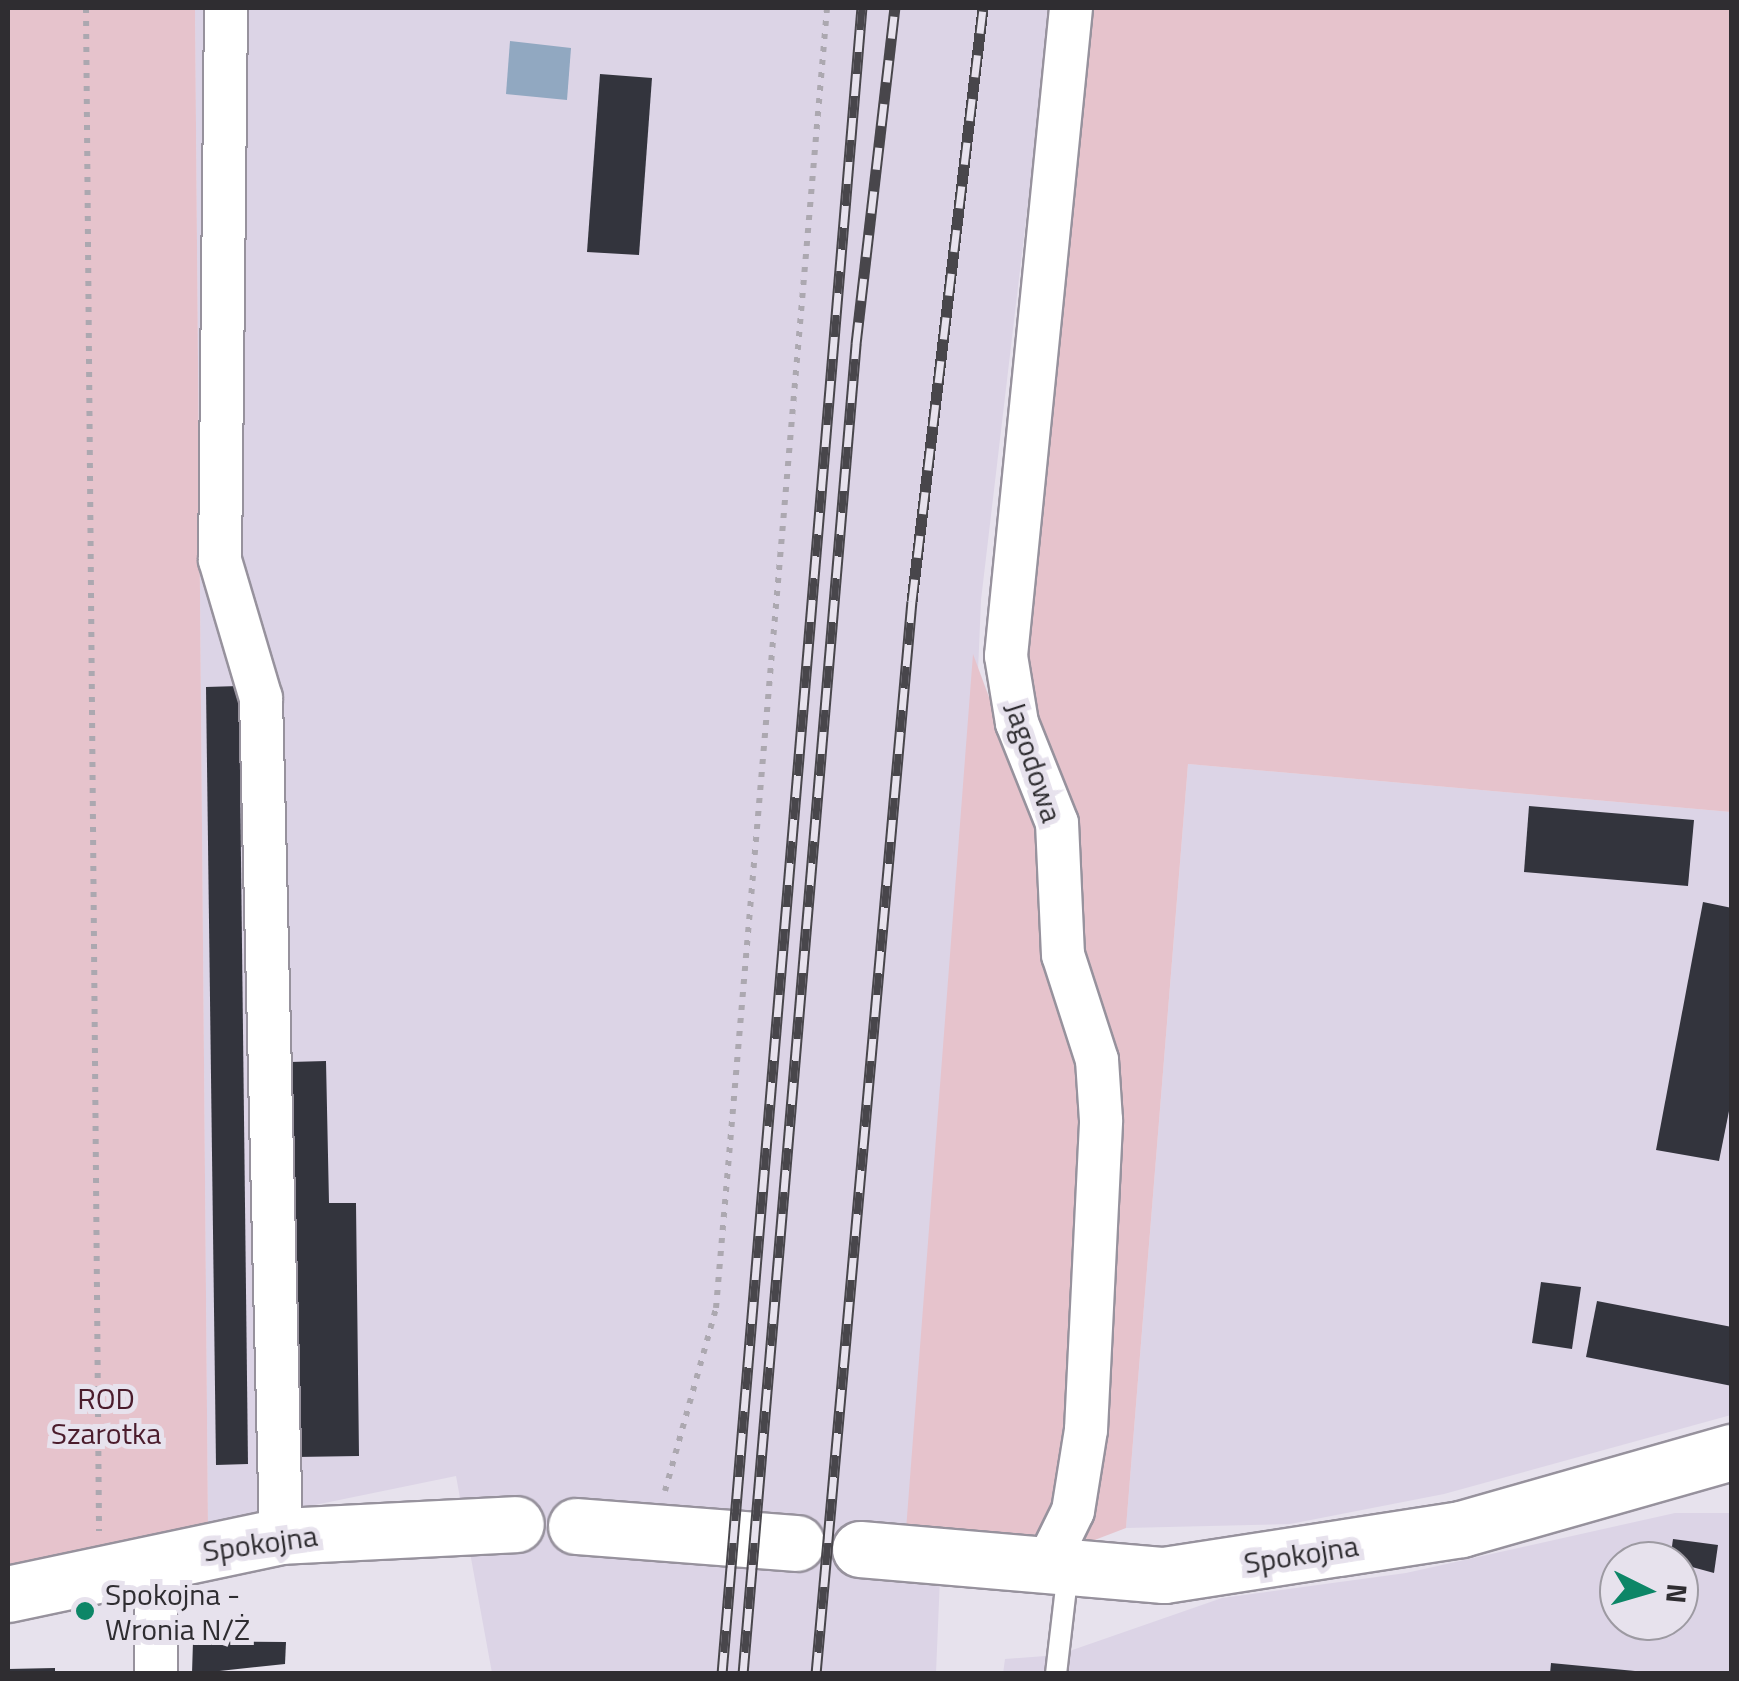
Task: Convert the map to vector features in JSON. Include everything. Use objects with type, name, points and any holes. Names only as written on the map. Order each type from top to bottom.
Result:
[{"type":"street","points":[[226,8],[220,560],[261,698],[281,1536]]},
{"type":"street","name":"Jagodowa","points":[[1057,1566],[1073,1511],[1086,1430],[1101,1120],[1097,1060],[1063,955],[1057,822],[1016,724],[1006,656],[1071,8]]},
{"type":"street","name":"Spokojna","points":[[860,1549],[1164,1574],[1461,1530],[1732,1452]]},
{"type":"street","name":"Spokojna","points":[[8,1594],[156,1559],[281,1536],[516,1524]]},
{"type":"street","points":[[576,1526],[796,1543]]},
{"type":"street","points":[[156,1559],[156,1674]]},
{"type":"lane","points":[[1056,1674],[1057,1566]]},
{"type":"path","points":[[86,8],[100,1572]]},
{"type":"path","points":[[651,1530],[716,1308],[827,8]]},
{"type":"shaded area","points":[[195,8],[1051,8],[981,600],[936,1673],[492,1673],[456,1476],[208,1527]]},
{"type":"shaded area","points":[[1188,764],[1731,812],[1731,1415],[1444,1494],[1290,1524],[1126,1528]]},
{"type":"shaded area","points":[[1675,1513],[1731,1513],[1731,1673],[1003,1674],[1005,1659],[1058,1655],[1222,1598],[1406,1573]]},
{"type":"green space","name":"ROD Szarotka","points":[[8,8],[195,8],[208,1527],[8,1570]]},
{"type":"green space","points":[[1087,8],[1731,8],[1731,812],[1188,764],[1126,1528],[1092,1541],[1081,1540],[1093,1487],[1076,936],[1023,664]]},
{"type":"green space","points":[[973,654],[1035,821],[1049,938],[1079,1057],[1084,1296],[1056,1491],[1034,1543],[906,1530]]},
{"type":"water","points":[[510,41],[571,48],[567,100],[506,94]]},
{"type":"building","points":[[600,74],[652,78],[639,255],[587,252]]},
{"type":"building","points":[[239,686],[248,1464],[216,1465],[206,687]]},
{"type":"building","points":[[1529,806],[1694,820],[1688,886],[1524,872]]},
{"type":"building","points":[[1703,902],[1732,908],[1732,1096],[1719,1161],[1656,1150]]},
{"type":"building","points":[[326,1061],[329,1203],[356,1203],[359,1456],[296,1457],[290,1062]]},
{"type":"building","points":[[1541,1282],[1581,1287],[1572,1349],[1532,1343]]},
{"type":"building","points":[[1597,1301],[1732,1327],[1732,1386],[1586,1357]]},
{"type":"building","points":[[1699,1542],[1718,1545],[1714,1573],[1699,1569]]},
{"type":"building","points":[[193,1641],[286,1642],[285,1664],[192,1674]]},
{"type":"building","points":[[1551,1663],[1635,1671],[1635,1674],[1550,1674]]},
{"type":"building","points":[[55,1668],[55,1674],[8,1674],[8,1669]]},
{"type":"railway","points":[[722,1674],[862,8]]},
{"type":"railway","points":[[743,1674],[856,344],[895,8]]},
{"type":"railway","points":[[816,1674],[912,601],[983,8]]},
{"type":"place","name":"Spokojna - Wronia N/Ż","points":[[85,1611]]}]
